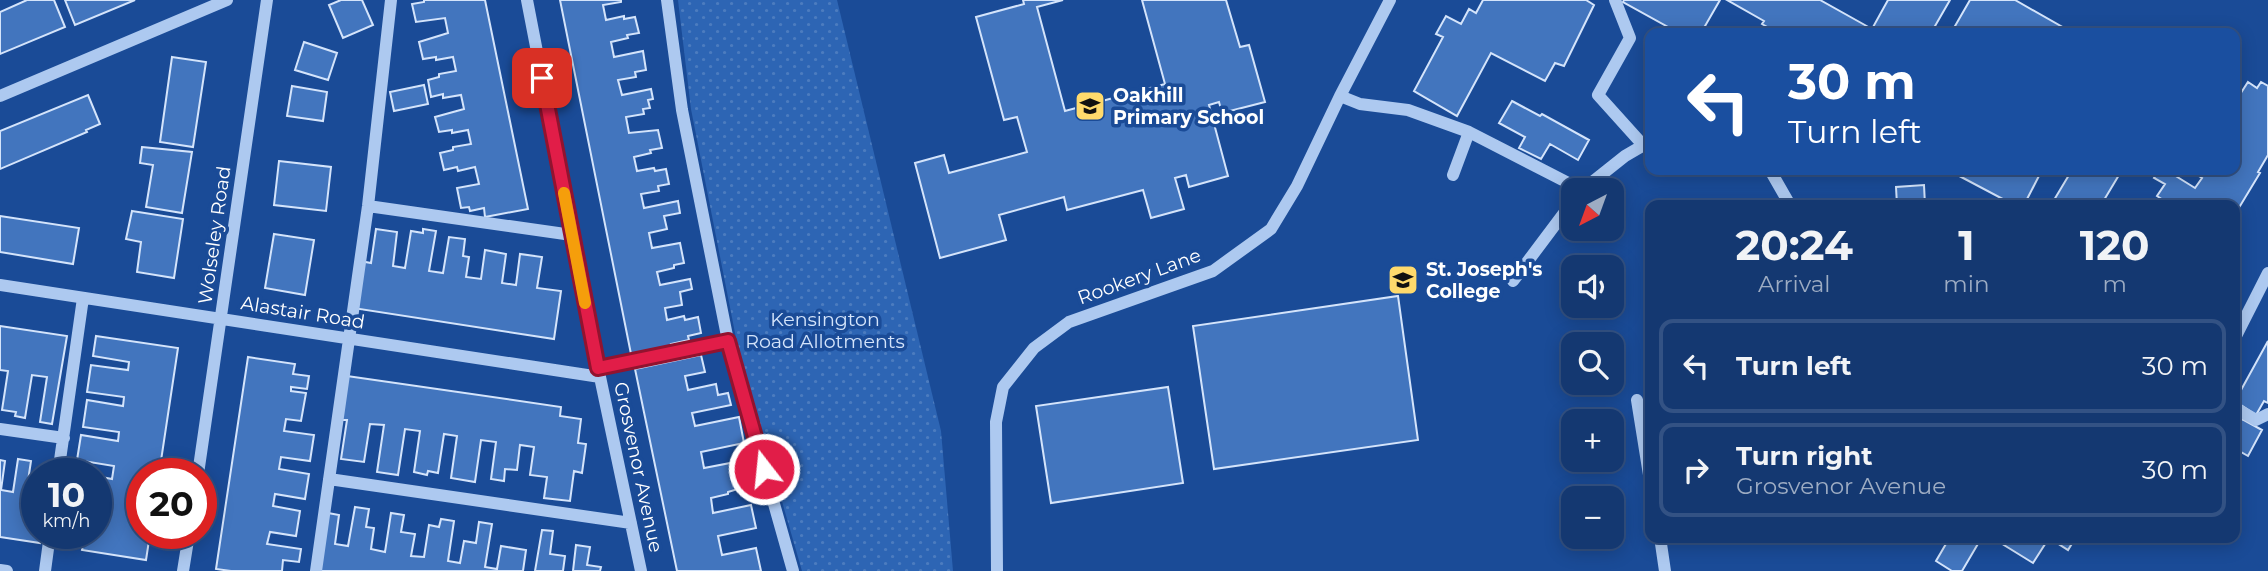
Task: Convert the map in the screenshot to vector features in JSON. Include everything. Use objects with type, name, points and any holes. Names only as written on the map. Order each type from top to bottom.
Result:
[{"type":"street","points":[[0,96],[228,0]]},
{"type":"street","name":"Wolseley Road","points":[[200,458],[267,0]]},
{"type":"street","points":[[316,571],[368,206],[391,0]]},
{"type":"street","name":"Grosvenor Avenue","points":[[527,0],[599,372],[641,571]]},
{"type":"street","points":[[667,0],[682,110],[728,341],[793,571]]},
{"type":"street","name":"Rookery Lane","points":[[997,571],[996,422],[1003,387],[1034,348],[1069,322],[1213,271],[1271,229],[1297,186],[1390,0]]},
{"type":"street","points":[[1615,0],[1630,38],[1598,95],[1645,141]]},
{"type":"street","points":[[1340,96],[1360,104],[1408,110],[1469,132],[1561,180]]},
{"type":"street","points":[[1453,175],[1469,132]]},
{"type":"street","points":[[1597,178],[1645,144]]},
{"type":"street","points":[[1773,175],[1787,200]]},
{"type":"street","points":[[368,206],[572,235]]},
{"type":"street","points":[[1513,281],[1561,217]]},
{"type":"street","points":[[2240,328],[2267,276]]},
{"type":"street","name":"Alastair Road","points":[[0,285],[348,338],[599,372]]},
{"type":"street","points":[[61,458],[83,298]]},
{"type":"street","points":[[599,372],[728,341]]},
{"type":"street","points":[[1637,400],[1645,450]]},
{"type":"street","points":[[2240,411],[2256,419],[2268,414]]},
{"type":"street","points":[[0,429],[64,438]]},
{"type":"street","points":[[329,479],[631,523]]},
{"type":"street","points":[[1661,543],[1665,571]]},
{"type":"street","points":[[45,571],[48,549]]},
{"type":"street","points":[[183,571],[187,549]]},
{"type":"street","points":[[0,570],[7,571]]},
{"type":"green space","name":"Kensington Road Allotments","points":[[678,0],[837,0],[941,431],[953,571],[802,571],[738,348],[691,109]]},
{"type":"building","points":[[27,0],[54,0],[65,27],[0,54],[0,12]]},
{"type":"building","points":[[65,0],[135,0],[75,25]]},
{"type":"building","points":[[341,0],[362,0],[373,25],[343,38],[329,5]]},
{"type":"building","points":[[424,0],[485,0],[528,209],[485,217],[484,208],[470,211],[469,207],[461,208],[457,188],[479,184],[475,167],[458,171],[457,167],[444,170],[440,153],[453,150],[453,147],[471,144],[468,130],[439,132],[435,117],[464,109],[461,95],[443,98],[443,94],[431,97],[428,80],[439,77],[439,74],[456,71],[453,57],[423,59],[419,42],[448,33],[445,18],[416,22],[412,4]]},
{"type":"building","points":[[560,0],[621,0],[603,5],[606,20],[624,16],[624,19],[635,17],[639,33],[611,42],[614,57],[643,51],[646,70],[635,72],[636,77],[618,80],[622,95],[651,89],[653,99],[648,100],[650,108],[643,109],[644,114],[626,117],[629,133],[658,130],[662,148],[634,157],[637,171],[666,169],[669,184],[658,186],[659,191],[641,194],[644,208],[678,201],[680,213],[664,216],[667,229],[649,233],[652,248],[680,243],[684,263],[657,272],[660,285],[690,279],[692,289],[680,292],[682,305],[665,308],[667,320],[684,316],[685,320],[698,317],[701,333],[688,336],[689,340],[671,344],[673,351],[632,359]]},
{"type":"building","points":[[1023,0],[1063,0],[1037,7],[1065,111],[1165,84],[1142,0],[1226,0],[1240,47],[1249,45],[1265,102],[1222,113],[1219,102],[1209,105],[1228,176],[1189,187],[1186,175],[1175,178],[1184,209],[1151,218],[1143,190],[1067,210],[1064,197],[999,215],[1006,240],[940,258],[915,163],[944,155],[949,173],[1027,152],[1017,117],[1004,120],[976,17],[1024,4]]},
{"type":"building","points":[[1483,0],[1586,0],[1594,5],[1564,66],[1555,63],[1545,81],[1491,53],[1457,116],[1414,91],[1443,37],[1436,34],[1446,16],[1461,24],[1469,9],[1476,13]]},
{"type":"building","points":[[1720,0],[1704,28],[1670,28],[1623,2]]},
{"type":"building","points":[[1727,0],[1820,0],[1870,28],[1769,28],[1762,24],[1764,21]]},
{"type":"building","points":[[1888,0],[1950,0],[1934,28],[1873,28]]},
{"type":"building","points":[[1970,0],[2015,0],[2064,28],[1954,28]]},
{"type":"building","points":[[304,42],[337,53],[328,80],[295,70]]},
{"type":"building","points":[[172,57],[206,62],[193,147],[160,142]]},
{"type":"building","points":[[2248,82],[2257,88],[2261,82],[2268,86],[2268,155],[2240,206],[2240,200],[2163,200],[2157,196],[2165,184],[2154,178],[2156,175],[2174,175],[2195,188],[2202,178],[2197,175],[2240,175],[2240,94]]},
{"type":"building","points":[[424,85],[428,104],[394,111],[390,92]]},
{"type":"building","points":[[292,86],[327,92],[323,121],[287,116]]},
{"type":"building","points":[[88,95],[100,124],[0,169],[0,131]]},
{"type":"building","points":[[1512,101],[1589,140],[1578,160],[1550,144],[1541,159],[1519,148],[1525,137],[1499,123]]},
{"type":"building","points":[[142,147],[192,152],[182,213],[146,207],[153,165],[140,163]]},
{"type":"building","points":[[279,161],[331,167],[326,211],[274,205]]},
{"type":"building","points":[[1957,175],[2039,175],[2027,200],[2005,200]]},
{"type":"building","points":[[2069,175],[2119,175],[2104,200],[2054,200]]},
{"type":"building","points":[[1924,185],[1925,200],[1897,200],[1896,187]]},
{"type":"building","points":[[132,211],[183,219],[174,278],[137,272],[141,242],[126,239]]},
{"type":"building","points":[[0,216],[79,228],[73,264],[0,252]]},
{"type":"building","points":[[376,229],[397,232],[393,266],[405,268],[411,231],[423,233],[423,229],[436,231],[429,271],[443,273],[449,237],[465,239],[463,256],[469,257],[466,277],[481,279],[485,250],[506,254],[502,283],[516,285],[520,254],[542,257],[537,288],[561,291],[554,339],[353,308],[360,261],[371,263]]},
{"type":"building","points":[[274,234],[314,240],[305,295],[265,288]]},
{"type":"building","points":[[1398,296],[1418,440],[1214,469],[1193,326]]},
{"type":"building","points":[[0,326],[67,336],[52,424],[40,422],[47,377],[32,375],[25,418],[15,416],[16,412],[2,410],[8,371],[0,370]]},
{"type":"building","points":[[96,336],[178,348],[161,458],[126,458],[126,549],[148,549],[146,560],[82,550],[112,549],[114,466],[112,458],[77,458],[81,435],[118,441],[119,432],[83,427],[87,400],[123,406],[124,397],[87,392],[91,365],[128,370],[129,362],[93,356]]},
{"type":"building","points":[[2268,341],[2268,403],[2264,401],[2256,415],[2240,404],[2240,392]]},
{"type":"building","points":[[701,355],[705,372],[685,376],[688,390],[716,384],[718,395],[728,393],[731,405],[692,413],[695,426],[739,417],[744,443],[701,452],[704,468],[751,459],[756,483],[737,487],[738,489],[728,494],[711,498],[713,513],[751,505],[756,528],[718,536],[722,555],[756,548],[761,571],[677,571],[635,369]]},
{"type":"building","points":[[248,357],[295,364],[293,374],[309,376],[307,389],[291,387],[291,391],[306,393],[301,421],[286,419],[284,431],[314,435],[310,461],[281,457],[279,469],[309,474],[305,499],[275,494],[273,506],[300,511],[296,536],[270,532],[267,544],[301,549],[299,562],[283,560],[282,571],[216,569]]},
{"type":"building","points":[[347,376],[561,407],[560,416],[581,419],[578,443],[586,444],[582,473],[574,471],[570,501],[544,498],[547,477],[530,475],[534,447],[520,445],[517,470],[505,469],[504,481],[491,479],[496,442],[481,440],[475,482],[451,478],[457,436],[444,434],[438,473],[428,471],[427,475],[414,472],[420,431],[405,429],[398,475],[377,472],[384,425],[370,424],[364,462],[341,459],[347,420],[341,420]]},
{"type":"building","points":[[1168,387],[1183,483],[1051,503],[1036,406]]},
{"type":"building","points":[[2242,419],[2262,430],[2248,456],[2240,452]]},
{"type":"building","points":[[18,459],[21,459],[21,540],[0,537],[0,460],[5,461],[1,490],[13,492]]},
{"type":"building","points":[[355,507],[369,509],[366,527],[374,528],[371,549],[385,552],[391,513],[404,515],[401,532],[415,534],[411,556],[424,557],[429,525],[439,527],[441,519],[454,521],[448,561],[460,563],[464,541],[476,543],[479,522],[492,524],[485,567],[497,569],[501,546],[526,550],[523,571],[319,571],[328,513],[339,515],[335,544],[348,546]]},
{"type":"building","points":[[542,530],[553,531],[550,554],[565,556],[563,571],[535,571]]},
{"type":"building","points":[[1946,543],[1978,543],[1962,571],[1952,571],[1936,561]]},
{"type":"building","points":[[2001,543],[2046,543],[2033,563]]},
{"type":"building","points":[[2057,543],[2072,543],[2068,550]]},
{"type":"building","points":[[576,545],[590,547],[587,565],[601,567],[600,571],[573,571]]},
{"type":"slow traffic","points":[[564,193],[585,303]]},
{"type":"place","name":"Oakhill Primary School","points":[[1090,106]]},
{"type":"place","name":"St. Joseph's College","points":[[1403,280]]},
{"type":"route","points":[[542,78],[598,368],[728,341],[764,469]]}]
